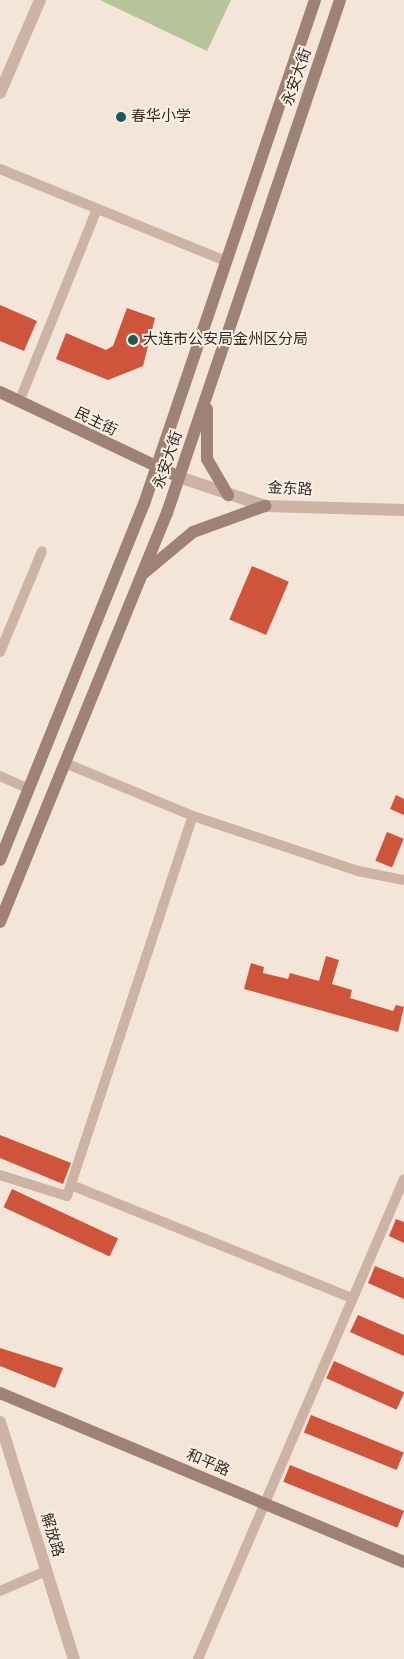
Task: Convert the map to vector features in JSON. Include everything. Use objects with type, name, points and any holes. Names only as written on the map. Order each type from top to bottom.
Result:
[{"type":"main road","name":"永安大街","points":[[0,860],[156,469],[314,0]]},
{"type":"main road","name":"永安大街","points":[[0,922],[141,576],[179,477],[340,0]]},
{"type":"main road","points":[[209,389],[207,459],[228,495]]},
{"type":"main road","name":"民主街","points":[[0,392],[156,469],[179,477]]},
{"type":"main road","points":[[141,576],[193,532],[266,506]]},
{"type":"main road","name":"和平路","points":[[0,1393],[404,1562]]},
{"type":"street","points":[[0,93],[40,0]]},
{"type":"street","points":[[0,170],[226,261]]},
{"type":"street","points":[[19,402],[98,209]]},
{"type":"street","name":"金东路","points":[[179,477],[228,495],[266,506],[404,510]]},
{"type":"street","points":[[0,652],[42,551]]},
{"type":"street","points":[[65,763],[193,816],[358,871],[404,880]]},
{"type":"street","points":[[0,776],[29,789]]},
{"type":"street","points":[[0,1175],[67,1196],[193,816]]},
{"type":"street","points":[[198,1659],[262,1503],[404,1179]]},
{"type":"street","points":[[71,1185],[352,1298]]},
{"type":"street","name":"解放路","points":[[0,1422],[74,1659]]},
{"type":"street","points":[[0,1591],[46,1571]]},
{"type":"green space","points":[[100,0],[231,0],[207,51]]},
{"type":"building","points":[[0,305],[37,321],[24,351],[0,341]]},
{"type":"building","name":"大连市公安局金州区分局","points":[[127,308],[155,318],[143,366],[108,380],[56,359],[66,333],[106,350],[113,346]]},
{"type":"building","points":[[252,566],[289,582],[266,635],[229,619]]},
{"type":"building","points":[[396,795],[404,799],[404,815],[390,809]]},
{"type":"building","points":[[387,832],[404,839],[392,867],[375,861]]},
{"type":"building","points":[[326,956],[339,960],[332,984],[352,990],[350,998],[393,1011],[396,1005],[404,1007],[398,1032],[244,989],[251,963],[264,967],[263,973],[288,979],[290,973],[319,981]]},
{"type":"building","points":[[0,1135],[71,1163],[63,1184],[0,1158]]},
{"type":"building","points":[[12,1189],[118,1238],[110,1257],[4,1207]]},
{"type":"building","points":[[396,1219],[404,1222],[404,1243],[389,1236]]},
{"type":"building","points":[[375,1266],[404,1278],[404,1299],[368,1283]]},
{"type":"building","points":[[358,1315],[404,1335],[404,1356],[350,1332]]},
{"type":"building","points":[[0,1348],[63,1368],[55,1388],[0,1366]]},
{"type":"building","points":[[334,1361],[404,1392],[397,1410],[326,1378]]},
{"type":"building","points":[[311,1415],[404,1452],[397,1470],[304,1433]]},
{"type":"building","points":[[290,1465],[404,1511],[397,1528],[283,1482]]},
{"type":"place","name":"春华小学","points":[[121,117]]},
{"type":"place","name":"大连市公安局金州区分局","points":[[133,340]]}]
